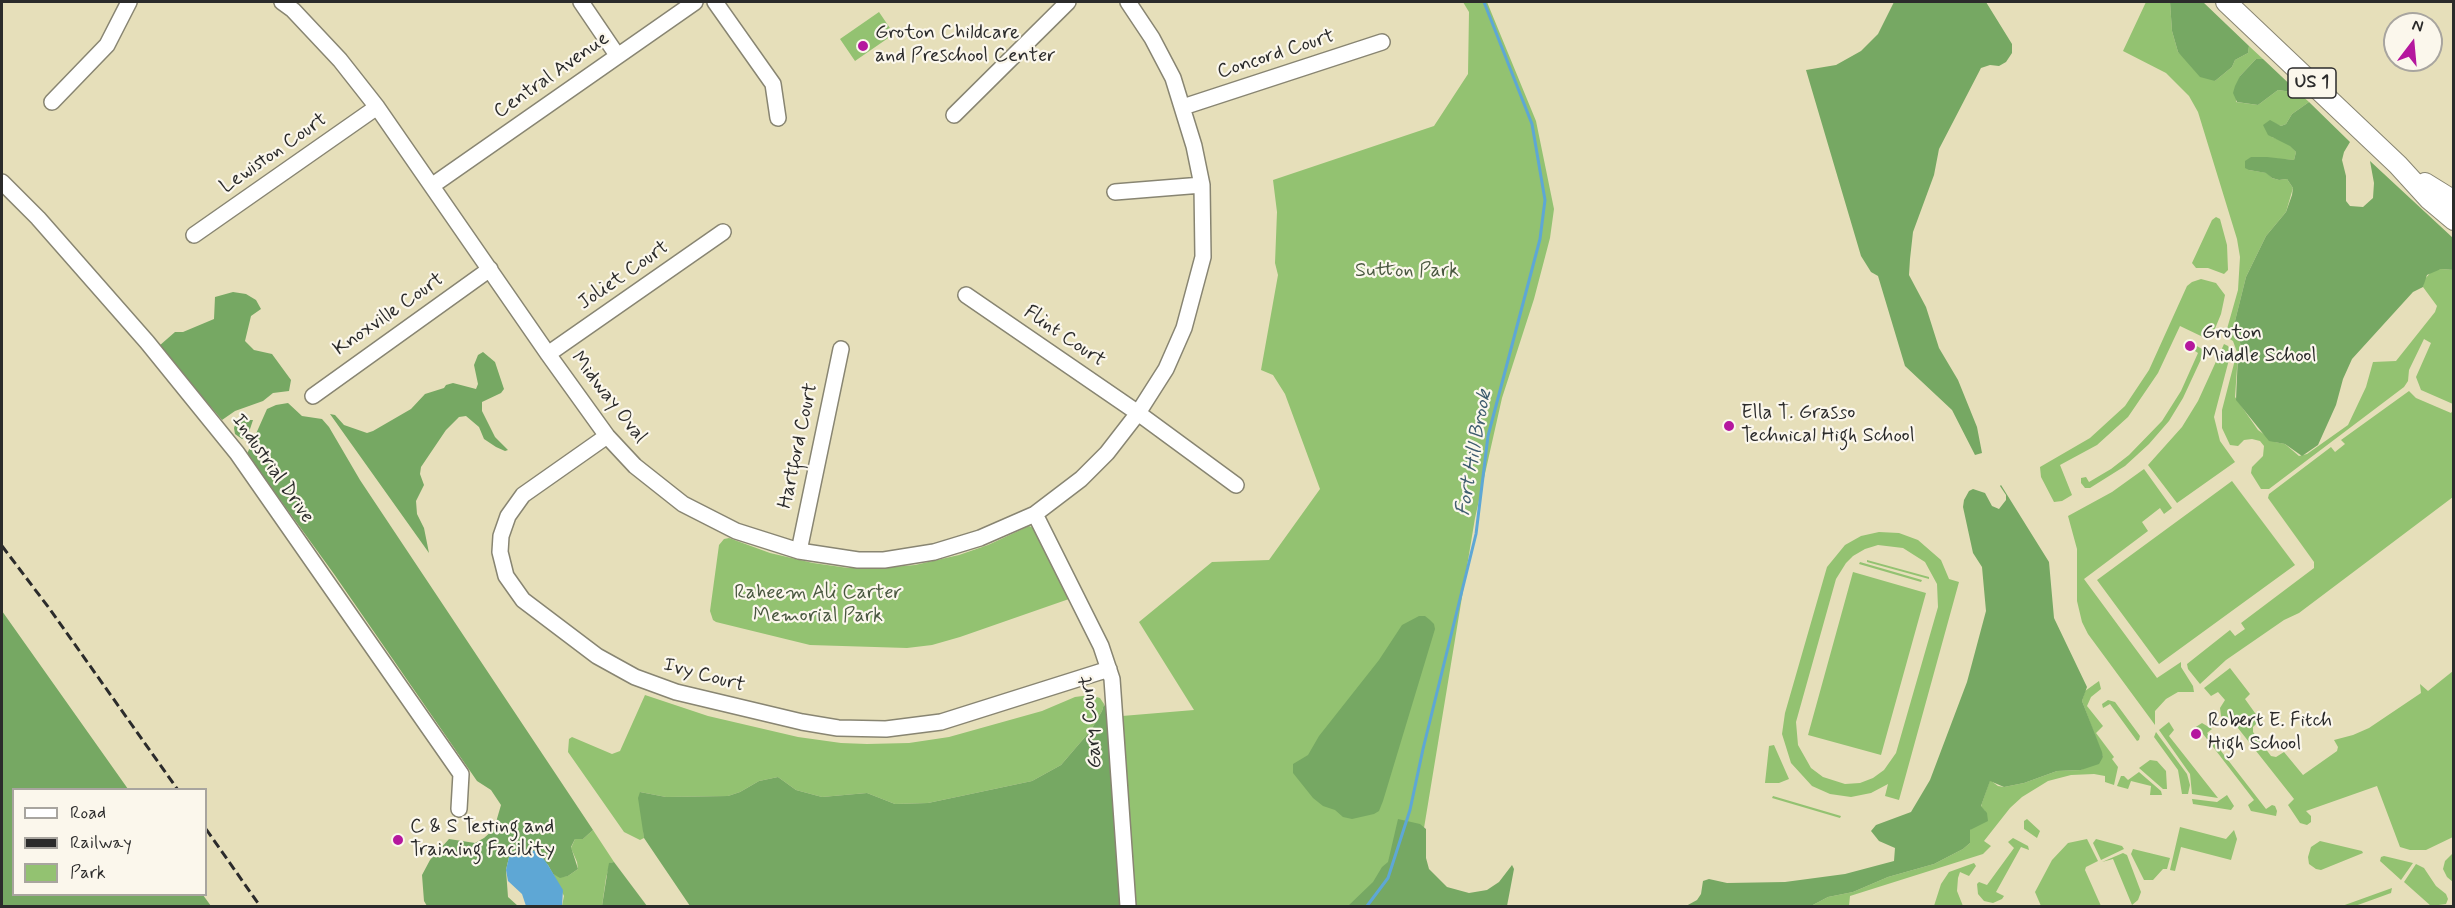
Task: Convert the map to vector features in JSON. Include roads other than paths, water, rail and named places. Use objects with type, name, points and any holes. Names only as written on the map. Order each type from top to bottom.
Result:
[{"type":"main road","name":"US 1","points":[[2226,2],[2398,165],[2429,199],[2454,220]]},
{"type":"main road","name":"US 1","points":[[2398,165],[2454,201]]},
{"type":"street","points":[[52,102],[107,45],[129,2]]},
{"type":"street","name":"Midway Oval","points":[[282,2],[293,10],[340,60],[377,107],[607,436],[647,477],[683,504],[736,531],[799,551],[858,560],[917,556],[980,538],[1035,514],[1081,479],[1121,437],[1166,369],[1194,298],[1203,257],[1202,185],[1183,107],[1173,78],[1128,2]]},
{"type":"street","points":[[581,2],[617,55]]},
{"type":"street","name":"Central Avenue","points":[[433,185],[695,2]]},
{"type":"street","points":[[715,2],[773,84],[778,118]]},
{"type":"street","points":[[954,116],[1068,2]]},
{"type":"street","name":"Concord Court","points":[[1183,107],[1382,42]]},
{"type":"street","name":"Lewiston Court","points":[[194,235],[377,107]]},
{"type":"street","name":"Industrial Drive","points":[[2,182],[33,213],[147,342],[237,453],[461,774],[459,809]]},
{"type":"street","points":[[1115,192],[1202,185]]},
{"type":"street","name":"Joliet Court","points":[[548,354],[723,232]]},
{"type":"street","name":"Knoxville Court","points":[[313,396],[490,269]]},
{"type":"street","name":"Flint Court","points":[[966,295],[1138,413],[1236,484]]},
{"type":"street","name":"Hartford Court","points":[[799,551],[841,350]]},
{"type":"street","name":"Ivy Court","points":[[607,436],[530,490],[517,502],[503,529],[500,544],[501,560],[506,576],[523,600],[597,656],[635,677],[676,692],[802,722],[838,728],[886,729],[941,722],[1109,669]]},
{"type":"street","name":"Gary Court","points":[[1035,514],[1101,646],[1109,669],[1115,697],[1128,906]]},
{"type":"water","points":[[526,850],[538,851],[548,865],[563,890],[562,906],[526,906],[522,894],[508,881],[506,870],[509,857]]},
{"type":"waterway","name":"Fort Hill Brook","points":[[1367,906],[1388,878],[1410,810],[1476,534],[1488,436],[1540,239],[1545,200],[1532,124],[1484,2]]},
{"type":"railway","points":[[2,546],[49,608],[177,788]]},
{"type":"railway","points":[[207,830],[260,906]]},
{"type":"place","name":"Groton Childcare and Preschool Center","points":[[863,46]]},
{"type":"place","name":"Groton Middle School","points":[[2190,346]]},
{"type":"place","name":"Ella T. Grasso Technical High School","points":[[1729,426]]},
{"type":"place","name":"Robert E. Fitch High School","points":[[2196,734]]},
{"type":"place","name":"C & S Testing and Training Facility","points":[[398,840]]},
{"type":"park label","name":"Sutton Park","points":[[1407,272]]},
{"type":"park label","name":"Raheem Ali Carter Memorial Park","points":[[818,606]]}]
